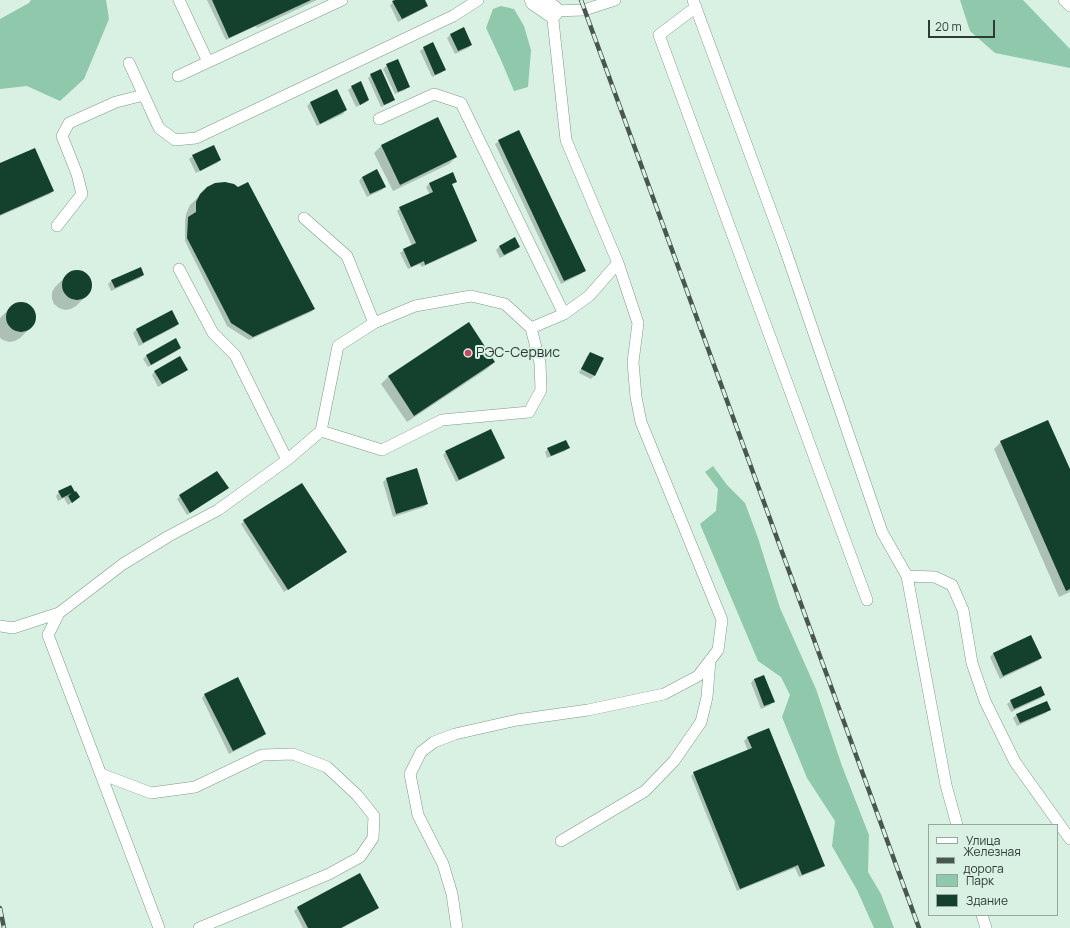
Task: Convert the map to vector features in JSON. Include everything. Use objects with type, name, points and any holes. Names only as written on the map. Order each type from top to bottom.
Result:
[{"type":"lane","points":[[179,0],[208,62]]},
{"type":"lane","points":[[178,76],[342,0]]},
{"type":"lane","points":[[129,63],[159,128],[175,140],[196,138],[453,16],[478,0]]},
{"type":"lane","points":[[457,928],[452,894],[443,864],[418,815],[410,774],[420,752],[434,742],[455,734],[517,720],[588,710],[664,694],[698,676],[718,650],[722,620],[641,422],[636,397],[633,362],[638,323],[618,263],[566,140],[544,6],[584,10],[615,0]]},
{"type":"lane","points":[[1064,0],[1070,6]]},
{"type":"lane","points":[[867,600],[659,35],[695,4],[784,246],[882,532],[907,576],[946,785],[957,824]]},
{"type":"lane","points":[[380,119],[434,94],[462,104],[564,314]]},
{"type":"lane","points":[[57,226],[82,194],[77,174],[62,136],[69,124],[116,102],[144,95]]},
{"type":"lane","points":[[304,218],[347,256],[374,323]]},
{"type":"lane","points":[[531,328],[564,314],[589,296],[618,263]]},
{"type":"lane","points":[[179,269],[213,333],[235,355],[287,460]]},
{"type":"lane","points":[[0,626],[13,628],[59,613],[124,564],[169,536],[218,510],[287,460],[321,431],[338,346],[374,323],[415,306],[471,296],[505,304],[531,328],[540,363],[541,390],[529,412],[442,420],[382,450],[321,431]]},
{"type":"lane","points":[[907,576],[935,577],[952,585],[962,610],[972,663],[985,701],[1015,762],[1070,839]]},
{"type":"lane","points":[[59,613],[48,635],[159,928]]},
{"type":"lane","points":[[562,842],[645,791],[674,761],[701,722],[707,697],[710,660]]},
{"type":"lane","points":[[101,774],[151,792],[196,787],[262,755],[293,754],[327,767],[357,795],[374,816],[373,838],[360,857],[329,874],[199,928]]},
{"type":"lane","points":[[982,916],[986,928]]},
{"type":"green space","points":[[31,0],[106,0],[109,19],[84,79],[60,101],[27,86],[0,89],[0,19],[29,3]]},
{"type":"green space","points":[[960,0],[1023,0],[1070,49],[1070,68],[995,53],[970,31]]},
{"type":"green space","points":[[501,6],[514,9],[524,26],[531,50],[528,87],[514,91],[486,28],[493,9]]},
{"type":"green space","points":[[713,466],[727,485],[745,503],[758,538],[780,608],[816,689],[842,766],[869,835],[868,872],[881,894],[894,928],[874,928],[857,890],[832,846],[835,821],[807,778],[782,717],[790,695],[781,677],[758,661],[700,524],[716,511],[718,489],[705,472]]},
{"type":"building","points":[[212,0],[311,0],[229,38]]},
{"type":"building","points":[[425,0],[428,6],[402,19],[392,1]]},
{"type":"building","points":[[464,27],[472,45],[458,51],[450,34]]},
{"type":"building","points":[[433,42],[446,70],[435,75],[423,47]]},
{"type":"building","points":[[398,59],[410,87],[398,92],[386,64]]},
{"type":"building","points":[[381,69],[395,100],[384,105],[370,74]]},
{"type":"building","points":[[361,81],[369,100],[360,105],[351,86]]},
{"type":"building","points":[[337,89],[347,110],[320,124],[310,102]]},
{"type":"building","points":[[438,117],[457,157],[400,185],[381,145]]},
{"type":"building","points":[[519,130],[586,271],[564,281],[498,140]]},
{"type":"building","points":[[214,145],[221,160],[200,171],[192,155]]},
{"type":"building","points":[[35,148],[54,191],[0,215],[0,163]]},
{"type":"building","points":[[377,169],[386,187],[370,194],[362,177]]},
{"type":"building","points":[[453,172],[457,182],[452,184],[477,241],[425,265],[424,261],[411,267],[403,249],[416,243],[399,207],[433,192],[429,183]]},
{"type":"building","points":[[225,182],[234,184],[238,187],[248,182],[315,309],[253,337],[231,323],[187,238],[188,217],[196,212],[196,202],[200,194],[207,187],[215,183]]},
{"type":"building","points":[[515,237],[520,247],[504,255],[499,246]]},
{"type":"building","points":[[141,267],[144,275],[115,288],[111,280]]},
{"type":"building","points":[[77,270],[83,271],[91,279],[91,291],[83,299],[77,300],[71,299],[63,291],[62,285],[63,279],[71,271]]},
{"type":"building","points":[[21,302],[27,303],[35,311],[35,323],[27,331],[21,332],[15,331],[7,323],[6,317],[7,311],[15,303]]},
{"type":"building","points":[[172,310],[179,324],[143,343],[136,329]]},
{"type":"building","points":[[469,322],[495,362],[414,416],[388,376]]},
{"type":"building","points":[[176,338],[181,348],[151,365],[146,355]]},
{"type":"building","points":[[590,352],[604,358],[595,376],[581,369]]},
{"type":"building","points":[[180,356],[188,370],[162,384],[154,371]]},
{"type":"building","points":[[1048,420],[1070,469],[1070,589],[1066,591],[1000,441]]},
{"type":"building","points":[[491,429],[505,458],[459,480],[445,451]]},
{"type":"building","points":[[566,440],[570,448],[551,456],[547,448]]},
{"type":"building","points":[[417,468],[428,504],[396,514],[386,478]]},
{"type":"building","points":[[217,471],[229,488],[190,513],[179,495]]},
{"type":"building","points":[[302,483],[347,552],[288,590],[243,520]]},
{"type":"building","points":[[71,485],[80,497],[72,503],[68,496],[72,493],[62,498],[58,491]]},
{"type":"building","points":[[1031,635],[1042,658],[1003,676],[993,653]]},
{"type":"building","points":[[764,675],[775,702],[764,706],[754,679]]},
{"type":"building","points":[[238,677],[266,734],[233,751],[204,694]]},
{"type":"building","points":[[1041,686],[1045,695],[1014,709],[1010,700]]},
{"type":"building","points":[[1047,701],[1051,710],[1020,723],[1016,714]]},
{"type":"building","points":[[769,728],[825,866],[802,875],[798,865],[740,889],[693,772],[752,748],[747,737]]},
{"type":"building","points":[[360,873],[379,908],[341,928],[308,928],[297,907]]},
{"type":"railway","points":[[581,0],[919,928]]},
{"type":"railway","points":[[0,908],[4,928]]},
{"type":"place","name":"РЭС-Сервис","points":[[468,353]]}]
